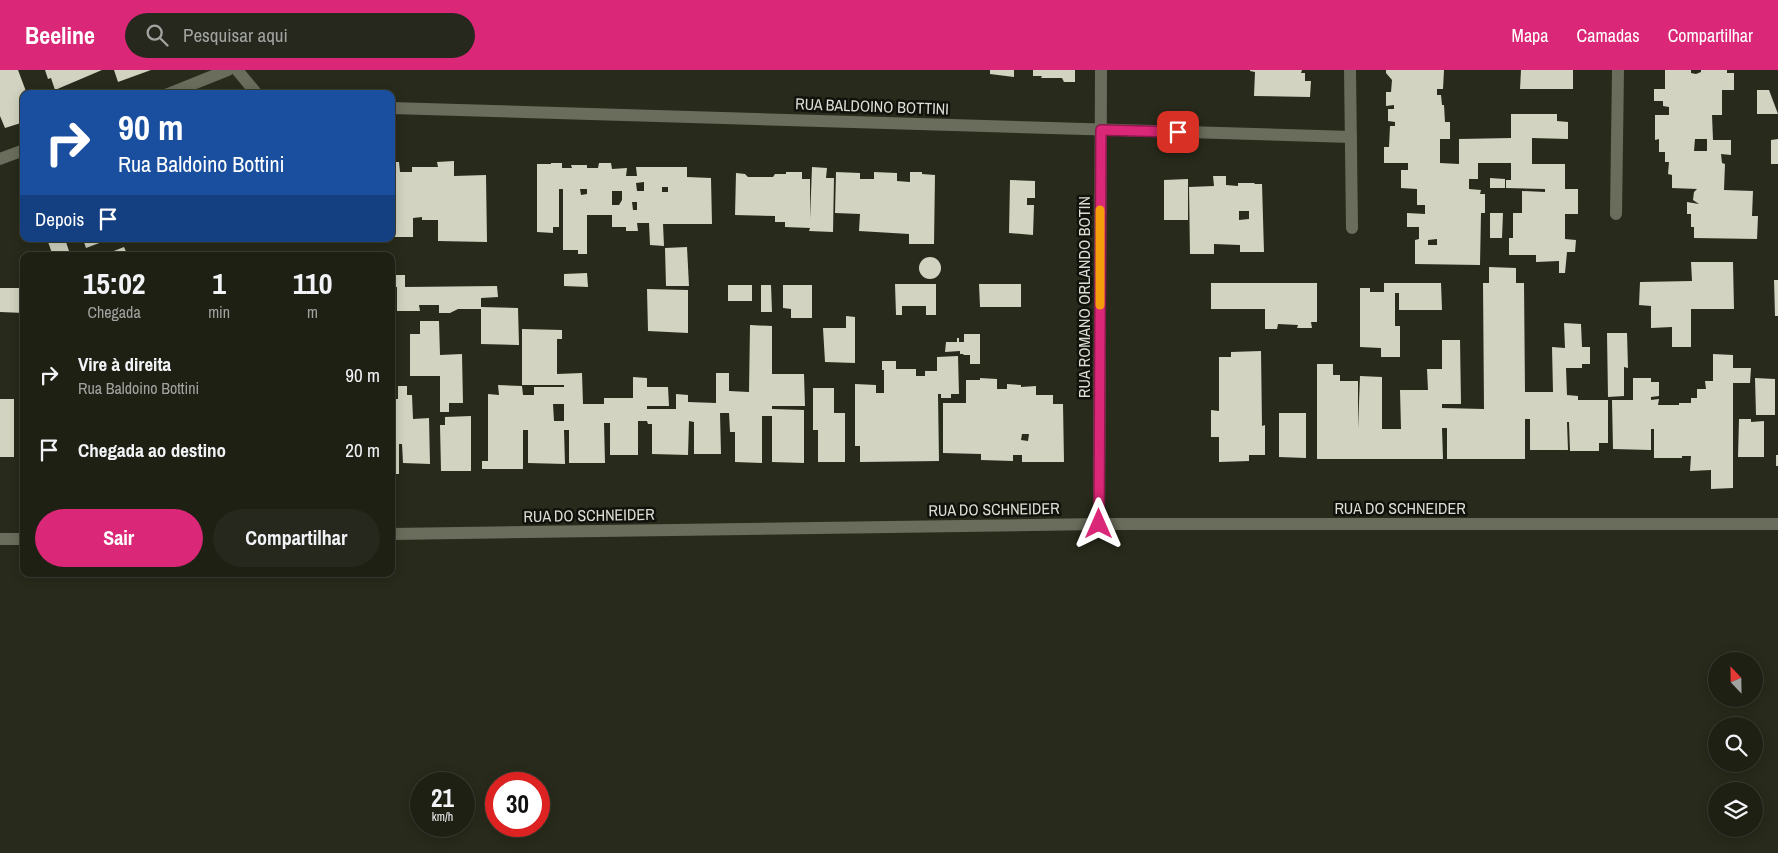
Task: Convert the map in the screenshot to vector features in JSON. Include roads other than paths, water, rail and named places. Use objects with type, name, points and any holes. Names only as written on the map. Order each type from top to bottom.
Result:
[{"type":"street","points":[[178,90],[228,70]]},
{"type":"street","points":[[237,70],[254,90]]},
{"type":"street","name":"RUA ROMANO ORLANDO BOTIN","points":[[1099,524],[1101,70]]},
{"type":"street","points":[[1350,70],[1352,228]]},
{"type":"street","points":[[1616,214],[1618,70]]},
{"type":"street","name":"RUA BALDOINO BOTTINI","points":[[395,108],[1351,137]]},
{"type":"street","points":[[0,160],[20,152]]},
{"type":"street","name":"RUA DO SCHNEIDER","points":[[395,534],[1099,524],[1778,524]]},
{"type":"street","points":[[0,539],[20,539]]}]
